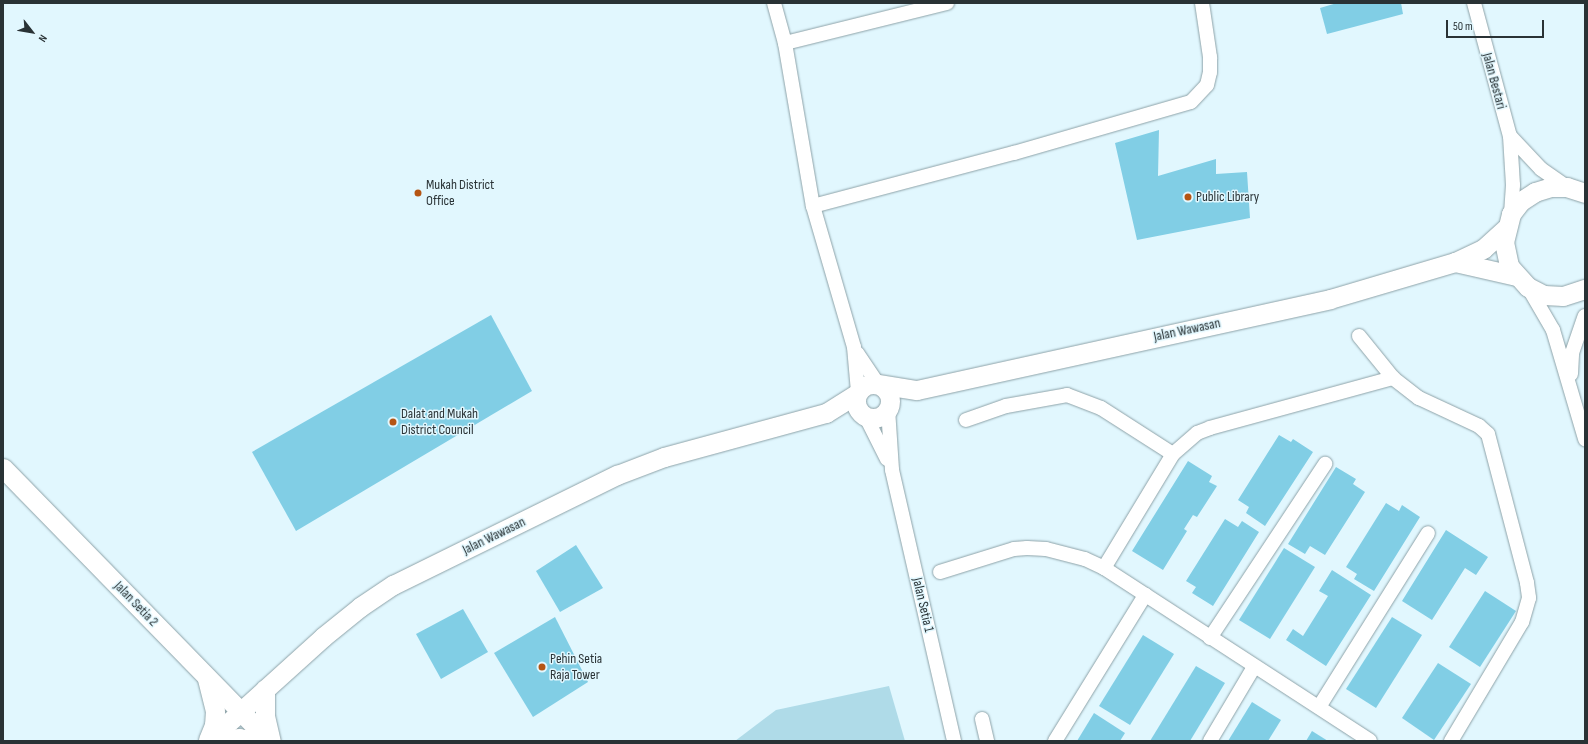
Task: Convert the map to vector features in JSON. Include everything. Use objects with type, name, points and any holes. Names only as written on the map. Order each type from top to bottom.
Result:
[{"type":"street","points":[[774,3],[785,43],[813,206],[854,347],[858,393],[856,405],[866,417],[879,417],[888,409],[888,392],[878,384],[854,347]]},
{"type":"street","points":[[785,43],[947,3]]},
{"type":"street","points":[[813,206],[1014,153],[1191,102],[1207,85],[1210,72],[1210,57],[1202,3]]},
{"type":"street","name":"Jalan Bestari","points":[[1474,3],[1510,136],[1513,185],[1508,222]]},
{"type":"street","name":"Jalan Bestari","points":[[1510,136],[1541,169],[1567,187]]},
{"type":"street","name":"Jalan Wawasan","points":[[888,409],[917,390],[1330,299],[1455,262],[1483,249],[1508,222],[1522,201],[1535,192],[1551,187],[1567,187]]},
{"type":"street","points":[[1567,187],[1585,193]]},
{"type":"street","points":[[1508,222],[1505,254],[1553,330],[1585,439]]},
{"type":"street","name":"Jalan Wawasan","points":[[1455,262],[1522,282],[1544,295],[1563,296],[1585,289]]},
{"type":"street","points":[[1571,388],[1572,353],[1585,316]]},
{"type":"street","points":[[1360,336],[1393,378],[1419,398],[1479,426],[1488,434],[1527,583],[1529,598],[1522,622],[1451,741]]},
{"type":"street","points":[[1104,568],[1173,454],[1197,434],[1210,428],[1393,378]]},
{"type":"street","points":[[858,393],[869,384],[878,384]]},
{"type":"street","name":"Jalan Wawasan","points":[[878,384],[917,390]]},
{"type":"street","name":"Jalan Wawasan","points":[[208,741],[360,606],[393,585],[617,475],[664,457],[826,413],[858,393]]},
{"type":"street","points":[[966,420],[1006,406],[1067,396],[1101,408],[1173,454]]},
{"type":"street","name":"Jalan Setia 1","points":[[888,409],[892,470],[954,741]]},
{"type":"street","name":"Jalan Wawasan","points":[[826,413],[866,417]]},
{"type":"street","name":"Jalan Setia 1","points":[[866,417],[892,470]]},
{"type":"street","points":[[1210,638],[1325,464]]},
{"type":"street","name":"Jalan Setia 2","points":[[3,468],[270,741]]},
{"type":"street","points":[[1319,707],[1428,533]]},
{"type":"street","points":[[940,572],[1014,549],[1027,548],[1069,554],[1104,568],[1368,740]]},
{"type":"street","points":[[1055,741],[1145,595]]},
{"type":"street","points":[[1210,741],[1254,667]]},
{"type":"street","points":[[207,678],[235,693],[265,689],[265,716],[270,741]]},
{"type":"street","points":[[207,678],[215,711],[214,725],[208,741],[239,738],[256,741]]},
{"type":"street","points":[[982,719],[987,741]]},
{"type":"shaded area","points":[[889,686],[905,741],[735,741],[776,710]]},
{"type":"building","points":[[1337,3],[1401,3],[1403,14],[1327,34],[1320,8]]},
{"type":"building","name":"Public Library","points":[[1159,130],[1158,176],[1216,159],[1216,174],[1247,172],[1250,218],[1137,240],[1115,143]]},
{"type":"building","name":"Dalat and Mukah District Council","points":[[491,315],[532,391],[296,531],[252,452]]},
{"type":"building","points":[[1279,435],[1291,442],[1293,439],[1313,452],[1265,526],[1246,513],[1249,507],[1238,500]]},
{"type":"building","points":[[1188,461],[1212,476],[1209,482],[1217,486],[1197,517],[1193,515],[1184,529],[1187,531],[1163,570],[1132,551]]},
{"type":"building","points":[[1336,467],[1356,479],[1353,484],[1365,492],[1325,555],[1310,546],[1305,554],[1288,544]]},
{"type":"building","points":[[1386,503],[1399,511],[1402,505],[1420,517],[1374,591],[1354,579],[1357,574],[1346,567]]},
{"type":"building","points":[[1225,519],[1238,527],[1242,521],[1259,532],[1213,606],[1192,593],[1196,587],[1186,581]]},
{"type":"building","points":[[1446,530],[1488,557],[1476,575],[1465,568],[1432,620],[1402,601]]},
{"type":"building","points":[[576,545],[603,588],[560,612],[536,571]]},
{"type":"building","points":[[1284,548],[1315,567],[1270,639],[1239,620]]},
{"type":"building","points":[[1332,570],[1371,595],[1326,666],[1286,640],[1293,629],[1303,636],[1328,596],[1319,591]]},
{"type":"building","points":[[1485,591],[1516,611],[1480,667],[1449,647]]},
{"type":"building","points":[[463,609],[488,652],[441,679],[416,634]]},
{"type":"building","name":"Pehin Setia Raja Tower","points":[[555,617],[588,682],[533,717],[494,653]]},
{"type":"building","points":[[1392,617],[1422,635],[1376,708],[1346,689]]},
{"type":"building","points":[[1143,635],[1174,654],[1130,725],[1099,706]]},
{"type":"building","points":[[1438,663],[1471,684],[1434,740],[1402,718]]},
{"type":"building","points":[[1196,666],[1225,683],[1190,741],[1150,741]]},
{"type":"building","points":[[1252,702],[1281,720],[1268,741],[1228,741]]},
{"type":"building","points":[[1094,713],[1125,733],[1120,741],[1077,741]]},
{"type":"building","points":[[1312,731],[1328,741],[1306,741]]},
{"type":"place","name":"Mukah District Office","points":[[418,193]]},
{"type":"place","name":"Public Library","points":[[1188,197]]},
{"type":"place","name":"Dalat and Mukah District Council","points":[[393,422]]},
{"type":"place","name":"Pehin Setia Raja Tower","points":[[542,667]]}]
